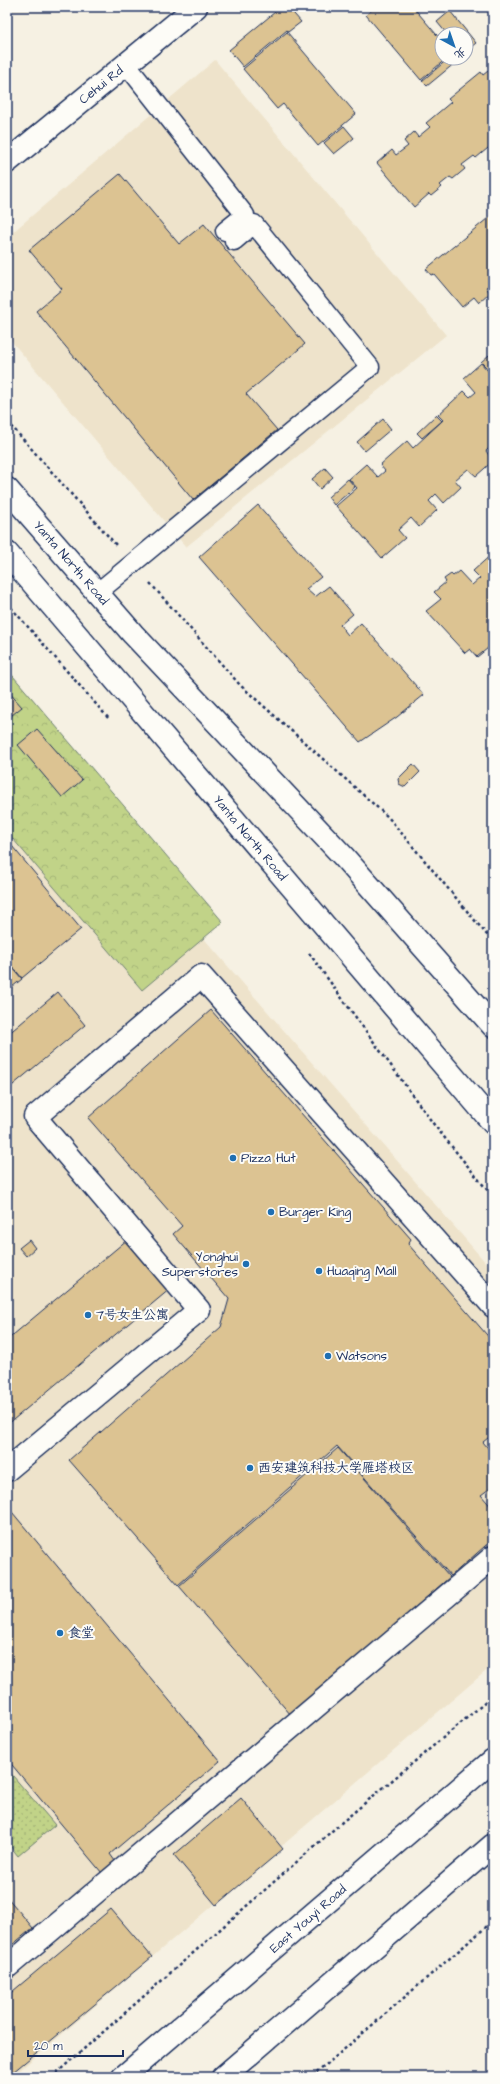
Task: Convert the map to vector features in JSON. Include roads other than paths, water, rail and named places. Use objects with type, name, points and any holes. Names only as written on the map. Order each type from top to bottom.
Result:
[{"type":"main road","name":"Cehui Rd","points":[[7,162],[196,7]]},
{"type":"main road","name":"Yanta North Road","points":[[7,488],[133,634],[343,856],[493,1026]]},
{"type":"main road","name":"Yanta North Road","points":[[7,553],[493,1123]]},
{"type":"main road","points":[[7,1470],[199,1310],[35,1117],[201,976],[493,1306]]},
{"type":"main road","points":[[7,1966],[493,1557]]},
{"type":"main road","name":"East Youyi Road","points":[[123,2077],[493,1760]]},
{"type":"main road","points":[[223,2077],[493,1845]]},
{"type":"lane","points":[[97,593],[370,367],[254,224],[229,236],[245,215],[126,64]]},
{"type":"place","name":"Pizza Hut","points":[[233,1158]]},
{"type":"place","name":"Burger King","points":[[271,1212]]},
{"type":"place","name":"Yonghui Superstores","points":[[246,1264]]},
{"type":"place","name":"Huaqing Mall","points":[[319,1271]]},
{"type":"place","name":"7号女生公寓","points":[[88,1315]]},
{"type":"place","name":"Watsons","points":[[328,1356]]},
{"type":"place","name":"西安建筑科技大学雁塔校区","points":[[250,1468]]},
{"type":"place","name":"食堂","points":[[60,1633]]}]
